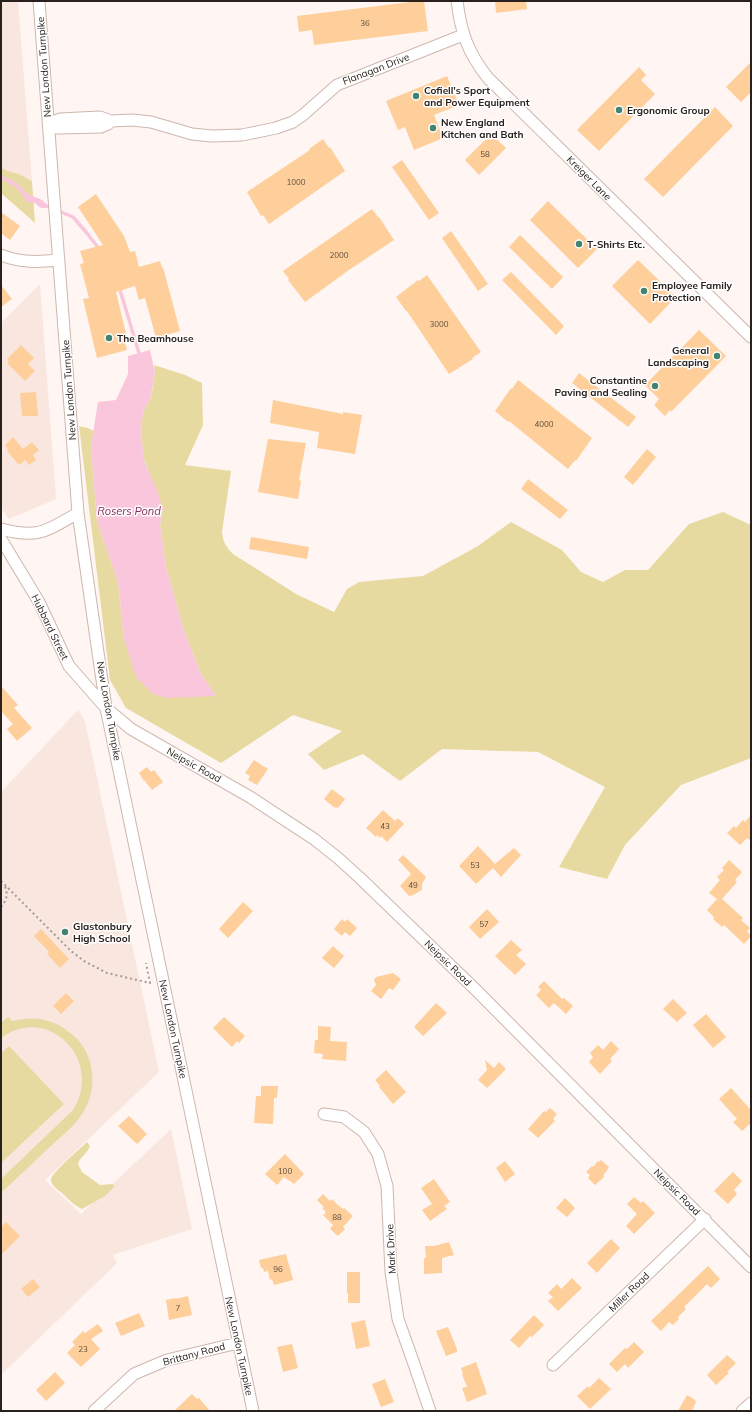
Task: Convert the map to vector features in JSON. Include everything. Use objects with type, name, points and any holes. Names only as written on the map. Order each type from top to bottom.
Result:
[{"type":"street","name":"New London Turnpike","points":[[39,1],[78,513],[106,708],[253,1411]]},
{"type":"street","name":"Kreiger Lane","points":[[457,1],[463,35],[469,51],[480,67],[498,88],[751,337]]},
{"type":"street","name":"Flanagan Drive","points":[[49,124],[57,128],[101,127],[111,121],[132,120],[151,122],[192,134],[212,136],[242,135],[276,128],[293,122],[311,109],[337,85],[463,35]]},
{"type":"street","points":[[1,255],[13,260],[32,262],[59,260]]},
{"type":"street","points":[[1,529],[16,533],[36,534],[49,529],[78,513]]},
{"type":"street","name":"Hubbard Street","points":[[1,539],[39,602],[69,666],[106,708]]},
{"type":"street","name":"Neipsic Road","points":[[106,708],[131,729],[250,797],[314,839],[338,858],[477,991],[751,1267]]},
{"type":"street","name":"Mark Drive","points":[[324,1114],[344,1117],[364,1132],[378,1154],[387,1186],[391,1272],[398,1319],[430,1411]]},
{"type":"street","name":"Miller Road","points":[[554,1365],[705,1219]]},
{"type":"street","name":"Brittany Road","points":[[94,1411],[134,1374],[167,1360],[238,1343]]},
{"type":"street","points":[[742,1411],[751,1403]]},
{"type":"path","points":[[1,907],[6,900],[5,887],[2,882]]},
{"type":"path","points":[[2,882],[71,951],[92,966],[106,973],[150,983],[146,963]]},
{"type":"shaded area","points":[[1,1],[18,1],[32,181],[25,179],[23,176],[7,172],[1,167]]},
{"type":"shaded area","points":[[1,167],[32,181],[35,223],[1,193]]},
{"type":"shaded area","points":[[40,284],[56,499],[9,519],[1,508],[1,323]]},
{"type":"shaded area","points":[[154,365],[185,375],[202,383],[203,425],[185,465],[231,471],[222,532],[224,542],[227,547],[233,554],[296,594],[334,612],[347,589],[359,582],[423,576],[478,546],[511,522],[562,550],[581,572],[603,582],[625,570],[648,570],[689,524],[723,512],[751,525],[751,758],[681,785],[625,845],[607,879],[559,867],[605,787],[538,752],[442,749],[400,781],[363,754],[324,770],[308,754],[342,731],[293,715],[221,763],[126,708],[110,680],[79,426],[94,431],[91,446],[97,521],[118,582],[124,639],[216,696],[201,674],[184,631],[166,567],[160,525],[163,509],[143,457],[141,423],[144,410],[150,400],[155,373]]},
{"type":"shaded area","name":"Glastonbury High School","points":[[78,710],[85,721],[159,1072],[45,1180],[81,1214],[171,1129],[192,1229],[113,1255],[117,1263],[1,1375],[1,792]]},
{"type":"shaded area","points":[[8,1017],[12,1021],[29,1018],[45,1020],[53,1022],[67,1030],[81,1043],[86,1052],[90,1061],[93,1081],[89,1100],[75,1124],[1,1193],[1,1179],[73,1110],[81,1091],[81,1073],[76,1056],[66,1042],[53,1032],[36,1027],[19,1029],[1,1038],[1,1023]]},
{"type":"shaded area","points":[[9,1046],[64,1104],[1,1163],[1,1053]]},
{"type":"shaded area","points":[[87,1142],[90,1146],[78,1164],[82,1172],[100,1185],[113,1184],[114,1187],[105,1196],[82,1209],[55,1187],[51,1180],[55,1172]]},
{"type":"water","points":[[1,175],[16,182],[28,194],[42,200],[46,204],[46,208],[41,208],[35,203],[27,202],[16,188],[1,179]]},
{"type":"water","name":"Rosers Pond","points":[[150,350],[155,373],[150,400],[144,410],[141,423],[143,457],[157,490],[163,509],[160,525],[166,567],[184,631],[201,674],[216,696],[167,698],[153,694],[136,677],[124,639],[118,582],[97,521],[91,446],[98,402],[116,400],[128,374],[128,356]]},
{"type":"building","points":[[424,1],[428,31],[314,45],[312,30],[299,32],[297,16]]},
{"type":"building","points":[[495,1],[526,1],[527,9],[496,13]]},
{"type":"building","points":[[751,62],[751,92],[741,102],[726,87]]},
{"type":"building","points":[[639,67],[646,75],[641,80],[655,94],[599,151],[577,130]]},
{"type":"building","points":[[447,76],[459,105],[434,115],[443,138],[414,150],[405,127],[398,130],[386,101]]},
{"type":"building","points":[[715,107],[733,126],[663,197],[644,179]]},
{"type":"building","points":[[491,134],[506,148],[479,175],[465,160]]},
{"type":"building","points":[[323,139],[329,148],[330,147],[345,171],[269,224],[263,215],[261,216],[247,192],[310,150],[309,149]]},
{"type":"building","points":[[402,160],[439,213],[429,220],[392,167]]},
{"type":"building","points":[[96,194],[124,236],[130,252],[135,251],[139,267],[160,261],[162,268],[163,267],[180,331],[156,338],[145,298],[139,300],[135,286],[116,292],[128,342],[125,342],[127,350],[97,358],[83,299],[89,298],[80,264],[84,263],[80,251],[103,245],[78,207]]},
{"type":"building","points":[[548,201],[597,249],[578,268],[530,220]]},
{"type":"building","points":[[372,209],[394,240],[305,302],[283,271]]},
{"type":"building","points":[[1,212],[20,226],[10,240],[1,233]]},
{"type":"building","points":[[451,231],[488,284],[478,291],[442,238]]},
{"type":"building","points":[[520,235],[563,277],[552,289],[509,247]]},
{"type":"building","points":[[638,260],[676,297],[650,324],[612,286]]},
{"type":"building","points":[[511,272],[564,326],[556,335],[502,280]]},
{"type":"building","points":[[427,275],[481,352],[472,358],[473,359],[449,374],[396,297]]},
{"type":"building","points":[[1,285],[12,299],[1,307]]},
{"type":"building","points":[[699,330],[726,356],[671,412],[670,410],[665,416],[654,405],[659,399],[645,385]]},
{"type":"building","points":[[21,345],[34,358],[28,364],[35,371],[25,381],[7,363],[9,361],[7,359]]},
{"type":"building","points":[[579,373],[636,417],[628,427],[572,383]]},
{"type":"building","points":[[518,380],[592,438],[576,461],[575,460],[568,469],[495,411]]},
{"type":"building","points":[[36,392],[38,416],[22,416],[20,393]]},
{"type":"building","points":[[273,400],[343,414],[343,412],[362,415],[355,454],[317,448],[319,432],[270,423]]},
{"type":"building","points":[[13,437],[23,449],[32,442],[39,450],[33,455],[36,460],[29,465],[25,460],[19,465],[7,451],[8,449],[5,445]]},
{"type":"building","points":[[268,439],[306,443],[299,480],[301,481],[298,499],[258,492]]},
{"type":"building","points":[[647,449],[656,457],[633,485],[624,477]]},
{"type":"building","points":[[528,479],[568,510],[560,519],[521,489]]},
{"type":"building","points":[[251,537],[309,547],[307,559],[249,549]]},
{"type":"building","points":[[1,686],[18,705],[14,708],[32,728],[17,741],[7,729],[13,724],[1,711]]},
{"type":"building","points":[[254,760],[268,769],[257,785],[248,780],[250,776],[245,773]]},
{"type":"building","points":[[147,767],[151,772],[154,770],[163,782],[152,790],[139,773]]},
{"type":"building","points":[[332,789],[345,799],[338,808],[335,808],[324,799]]},
{"type":"building","points":[[383,810],[395,821],[398,818],[404,824],[387,842],[381,836],[380,838],[377,835],[376,837],[366,828]]},
{"type":"building","points":[[751,815],[751,841],[747,838],[740,845],[727,833],[734,826],[736,828],[743,820],[745,822]]},
{"type":"building","points":[[478,846],[495,864],[514,848],[521,855],[501,877],[493,868],[476,884],[459,866]]},
{"type":"building","points":[[403,855],[426,877],[422,884],[422,890],[409,896],[400,886],[411,874],[398,860]]},
{"type":"building","points":[[729,860],[742,872],[735,880],[737,882],[722,899],[743,918],[741,920],[750,928],[747,931],[751,936],[744,944],[724,925],[722,927],[713,919],[714,917],[707,910],[717,899],[709,893],[720,880],[717,877],[724,870],[722,868]]},
{"type":"building","points":[[243,902],[253,911],[228,938],[219,929]]},
{"type":"building","points":[[487,909],[499,922],[480,939],[469,927]]},
{"type":"building","points":[[342,919],[345,922],[347,919],[357,928],[350,936],[345,932],[342,936],[334,929]]},
{"type":"building","points":[[41,929],[69,959],[60,968],[47,954],[49,952],[34,936]]},
{"type":"building","points":[[511,940],[522,950],[516,955],[526,964],[515,975],[495,956]]},
{"type":"building","points":[[333,946],[344,956],[334,968],[322,958]]},
{"type":"building","points":[[393,973],[401,979],[393,990],[389,988],[381,999],[371,991],[376,985],[374,980],[376,977]]},
{"type":"building","points":[[544,981],[562,999],[564,998],[573,1006],[566,1014],[554,1003],[549,1008],[536,995],[541,990],[538,987]]},
{"type":"building","points":[[66,993],[74,1001],[61,1014],[53,1006]]},
{"type":"building","points":[[673,999],[687,1013],[677,1022],[663,1009]]},
{"type":"building","points":[[436,1003],[447,1013],[423,1036],[414,1027]]},
{"type":"building","points":[[706,1014],[726,1037],[713,1048],[693,1025]]},
{"type":"building","points":[[224,1017],[245,1036],[239,1043],[237,1041],[232,1047],[213,1028]]},
{"type":"building","points":[[318,1026],[331,1027],[330,1041],[347,1042],[346,1061],[322,1059],[323,1054],[314,1053],[315,1040],[318,1040]]},
{"type":"building","points":[[611,1041],[619,1049],[610,1059],[612,1061],[600,1074],[589,1062],[593,1057],[590,1053],[598,1045],[603,1050]]},
{"type":"building","points":[[485,1060],[494,1068],[499,1062],[506,1069],[487,1088],[478,1080],[487,1070]]},
{"type":"building","points":[[386,1070],[406,1092],[393,1104],[375,1080]]},
{"type":"building","points":[[261,1086],[278,1086],[277,1098],[274,1098],[273,1124],[254,1123],[256,1096],[261,1096]]},
{"type":"building","points":[[731,1088],[751,1110],[751,1123],[742,1131],[733,1122],[737,1119],[719,1099]]},
{"type":"building","points":[[550,1108],[557,1114],[553,1119],[555,1121],[538,1138],[528,1129],[544,1111],[546,1112]]},
{"type":"building","points":[[129,1116],[147,1134],[137,1144],[118,1126]]},
{"type":"building","points":[[285,1154],[304,1174],[294,1184],[284,1177],[277,1185],[265,1174]]},
{"type":"building","points":[[601,1160],[609,1167],[603,1176],[604,1177],[595,1185],[588,1178],[590,1175],[586,1172]]},
{"type":"building","points":[[505,1161],[515,1174],[505,1182],[496,1168]]},
{"type":"building","points":[[733,1172],[742,1181],[734,1190],[737,1194],[728,1204],[714,1191]]},
{"type":"building","points":[[434,1179],[450,1202],[444,1206],[447,1209],[430,1221],[422,1210],[432,1204],[421,1188]]},
{"type":"building","points":[[323,1194],[330,1201],[332,1199],[353,1216],[343,1227],[345,1229],[338,1236],[330,1229],[333,1225],[323,1215],[326,1212],[322,1208],[324,1207],[317,1200]]},
{"type":"building","points":[[634,1197],[641,1203],[643,1201],[655,1213],[634,1234],[626,1226],[637,1214],[627,1204]]},
{"type":"building","points":[[565,1198],[575,1208],[567,1217],[556,1208]]},
{"type":"building","points":[[6,1222],[20,1236],[1,1255],[1,1227]]},
{"type":"building","points":[[611,1239],[620,1248],[597,1273],[587,1263]]},
{"type":"building","points":[[449,1242],[454,1255],[442,1258],[442,1273],[424,1274],[424,1258],[426,1258],[425,1246],[434,1246]]},
{"type":"building","points":[[286,1254],[293,1280],[274,1285],[272,1279],[270,1280],[268,1271],[264,1272],[263,1268],[261,1268],[259,1260]]},
{"type":"building","points":[[708,1266],[720,1279],[711,1288],[707,1284],[684,1307],[686,1309],[678,1317],[679,1319],[673,1325],[669,1322],[661,1331],[651,1321]]},
{"type":"building","points":[[347,1272],[360,1272],[360,1303],[348,1303]]},
{"type":"building","points":[[572,1278],[582,1288],[558,1311],[548,1301],[553,1297],[548,1293],[557,1284],[561,1289]]},
{"type":"building","points":[[33,1279],[40,1287],[28,1297],[21,1289]]},
{"type":"building","points":[[188,1296],[192,1315],[169,1320],[166,1300]]},
{"type":"building","points":[[139,1313],[145,1326],[121,1336],[115,1323]]},
{"type":"building","points":[[534,1315],[544,1325],[532,1337],[530,1336],[519,1348],[510,1340]]},
{"type":"building","points":[[365,1320],[370,1346],[356,1349],[351,1323]]},
{"type":"building","points":[[98,1324],[103,1331],[91,1339],[100,1349],[81,1367],[67,1353],[75,1345],[72,1342],[83,1331],[85,1333]]},
{"type":"building","points":[[448,1327],[457,1352],[446,1356],[436,1331]]},
{"type":"building","points":[[634,1342],[644,1352],[628,1368],[625,1364],[617,1372],[609,1364],[625,1348],[627,1349]]},
{"type":"building","points":[[292,1344],[298,1368],[283,1372],[277,1347]]},
{"type":"building","points":[[727,1355],[736,1363],[727,1372],[729,1373],[716,1385],[707,1375]]},
{"type":"building","points":[[476,1362],[487,1394],[467,1402],[462,1388],[467,1387],[461,1368]]},
{"type":"building","points":[[55,1372],[65,1383],[46,1401],[36,1390]]},
{"type":"building","points":[[599,1378],[611,1389],[590,1409],[577,1396],[588,1386],[589,1388]]},
{"type":"building","points":[[385,1379],[394,1402],[381,1407],[372,1384]]},
{"type":"building","points":[[192,1394],[197,1399],[199,1398],[210,1411],[174,1411]]},
{"type":"building","points":[[687,1395],[696,1402],[692,1411],[678,1411]]},
{"type":"waterway","points":[[42,204],[73,217],[97,246]]},
{"type":"waterway","points":[[120,290],[139,353]]},
{"type":"place","name":"Cofiell's Sport and Power Equipment","points":[[416,96]]},
{"type":"place","name":"Ergonomic Group","points":[[619,110]]},
{"type":"place","name":"New England Kitchen and Bath","points":[[433,128]]},
{"type":"place","name":"T-Shirts Etc.","points":[[579,244]]},
{"type":"place","name":"Employee Family Protection","points":[[644,291]]},
{"type":"place","name":"The Beamhouse","points":[[109,338]]},
{"type":"place","name":"General Landscaping","points":[[717,356]]},
{"type":"place","name":"Constantine Paving and Sealing","points":[[655,386]]},
{"type":"place","name":"Glastonbury High School","points":[[65,932]]}]
